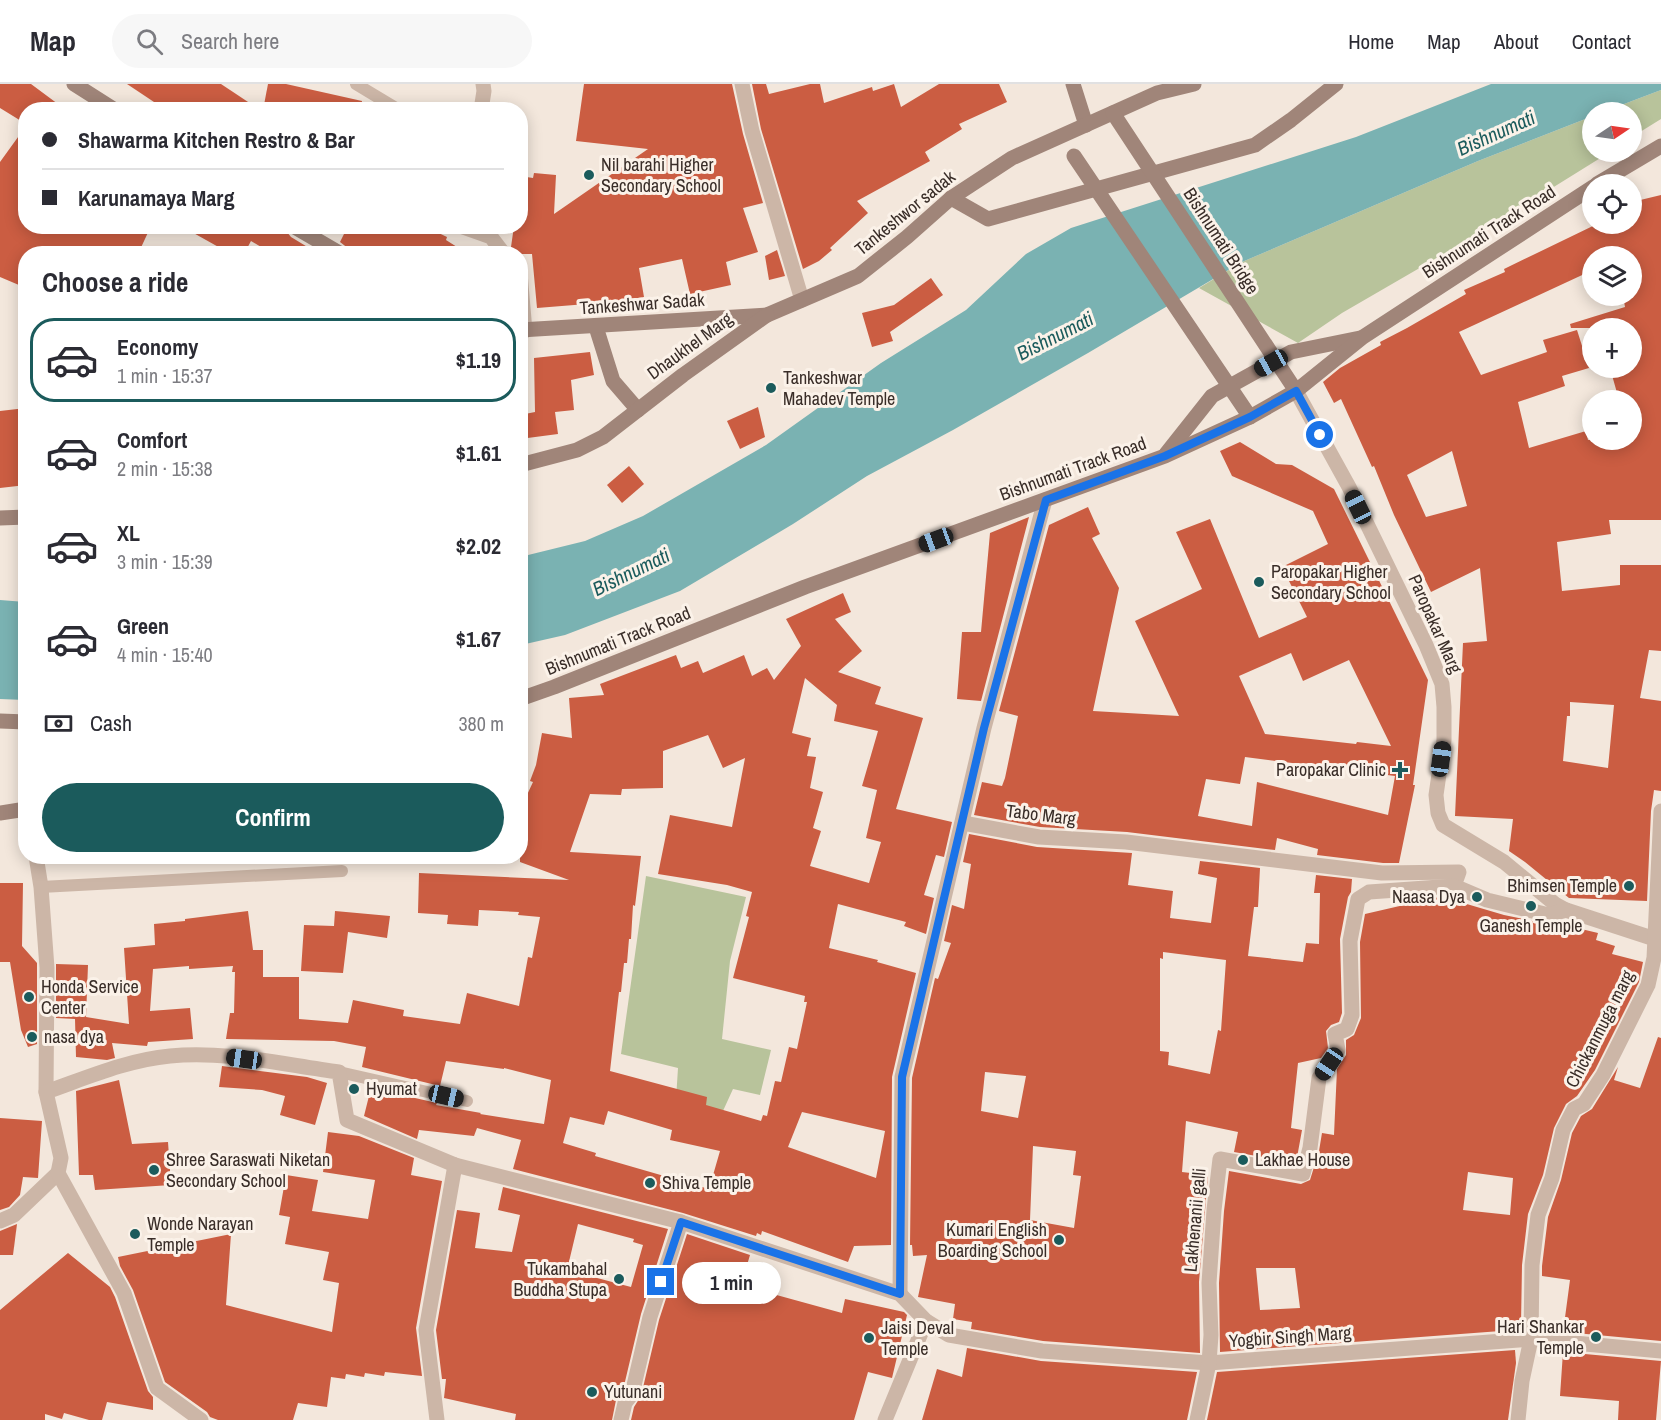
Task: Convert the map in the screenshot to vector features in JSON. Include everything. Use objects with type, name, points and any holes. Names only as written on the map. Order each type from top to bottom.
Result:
[{"type":"main road","points":[[74,84],[102,102]]},
{"type":"main road","points":[[1072,84],[1086,125]]},
{"type":"main road","points":[[1194,84],[1157,93],[1063,134],[1074,156],[1250,417]]},
{"type":"main road","points":[[951,198],[988,219],[1255,146],[1336,84]]},
{"type":"main road","name":"Bishnumati Bridge","points":[[1113,113],[1296,391]]},
{"type":"main road","name":"Tankeshwor sadak","points":[[767,315],[858,276],[951,198],[1012,158],[1063,134]]},
{"type":"main road","points":[[1614,174],[1661,146]]},
{"type":"main road","name":"Bishnumati Track Road","points":[[528,696],[805,587],[1165,456],[1250,417],[1296,391],[1362,337],[1582,194]]},
{"type":"main road","points":[[307,234],[327,246]]},
{"type":"main road","name":"Tankeshwar Sadak","points":[[528,331],[767,315]]},
{"type":"main road","name":"Dhaukhel Marg","points":[[528,463],[577,450],[603,437],[683,375],[767,315]]},
{"type":"main road","points":[[596,327],[613,381],[638,410]]},
{"type":"main road","points":[[1165,456],[1212,396],[1291,352],[1362,337]]},
{"type":"main road","points":[[0,518],[18,517]]},
{"type":"main road","points":[[0,721],[18,722]]},
{"type":"main road","points":[[0,813],[18,810]]},
{"type":"street","points":[[482,102],[483,84]]},
{"type":"street","points":[[742,84],[752,131],[802,300]]},
{"type":"street","points":[[483,234],[491,237],[498,246]]},
{"type":"street","name":"Paropakar Marg","points":[[1296,391],[1354,498],[1426,645],[1442,684],[1444,740],[1436,795],[1438,813],[1443,825],[1504,862],[1555,904],[1566,910],[1658,940]]},
{"type":"street","points":[[46,1092],[118,1066],[170,1056],[220,1056],[339,1072],[347,1120],[455,1165],[681,1222],[900,1294],[902,1077],[984,728],[1046,500]]},
{"type":"street","name":"Chickanmuga marg","points":[[1518,1420],[1522,1381],[1531,1339],[1532,1265],[1538,1215],[1552,1178],[1563,1130],[1574,1109],[1584,1104],[1603,1075],[1648,986],[1658,940],[1661,811]]},
{"type":"street","name":"Tabo Marg","points":[[963,823],[1039,837],[1126,842],[1382,873],[1459,873],[1454,886],[1487,900],[1549,915],[1566,910]]},
{"type":"street","points":[[0,1221],[14,1215],[58,1173],[61,1158],[46,1092],[47,968],[42,887],[38,864]]},
{"type":"street","name":"Lakhenanii galli","points":[[1209,1363],[1211,1335],[1209,1283],[1220,1160],[1303,1174],[1310,1148],[1319,1078],[1338,1050],[1335,1034],[1347,1029],[1352,1014],[1350,941],[1358,899],[1369,892],[1454,886]]},
{"type":"street","points":[[437,1420],[426,1330],[455,1165]]},
{"type":"street","points":[[58,1173],[124,1293],[158,1388],[201,1420]]},
{"type":"street","points":[[621,1420],[625,1403],[632,1394],[650,1317],[681,1222]]},
{"type":"street","name":"Yogbir Singh Marg","points":[[900,1294],[926,1322],[949,1335],[1042,1351],[1209,1363],[1531,1339],[1661,1351]]},
{"type":"street","points":[[885,1420],[926,1322]]},
{"type":"street","points":[[1197,1420],[1209,1363]]},
{"type":"lane","points":[[356,84],[386,102]]},
{"type":"lane","points":[[42,887],[342,871]]},
{"type":"lane","points":[[339,1072],[467,1101]]},
{"type":"green space","points":[[1661,90],[1661,119],[1642,131],[1642,102],[1629,102]]},
{"type":"green space","points":[[1582,120],[1582,162],[1594,162],[1480,233],[1342,313],[1298,343],[1199,288],[1242,262],[1478,161]]},
{"type":"green space","points":[[646,876],[746,897],[730,961],[722,1039],[771,1050],[760,1095],[733,1089],[717,1124],[675,1115],[678,1068],[621,1054]]},
{"type":"water","name":"Bishnumati","points":[[1491,84],[1661,84],[1661,90],[1629,102],[1582,102],[1582,120],[1478,161],[1242,262],[1088,353],[867,476],[793,524],[680,591],[565,635],[528,643],[528,555],[585,541],[643,516],[766,445],[881,363],[966,310],[1026,254],[1071,228],[1356,137]]},
{"type":"water","points":[[0,600],[18,601],[18,700],[0,699]]},
{"type":"building","points":[[0,84],[31,84],[55,102],[18,102],[18,119],[0,108]]},
{"type":"building","points":[[127,84],[221,84],[248,102],[154,102]]},
{"type":"building","points":[[268,84],[286,84],[362,101],[362,102],[265,102]]},
{"type":"building","points":[[584,84],[732,84],[743,134],[763,203],[743,208],[758,252],[726,262],[731,285],[690,294],[682,259],[639,268],[644,297],[599,305],[599,303],[537,308],[532,254],[528,254],[528,246],[511,246],[513,234],[528,234],[528,177],[533,178],[534,173],[556,175],[554,214],[648,149],[576,141]]},
{"type":"building","points":[[752,84],[766,84],[769,94],[810,84],[820,84],[824,103],[872,87],[873,91],[894,84],[901,107],[939,84],[999,84],[1007,102],[959,124],[962,129],[925,152],[930,161],[857,201],[868,213],[830,248],[832,250],[819,261],[803,269],[761,129]]},
{"type":"building","points":[[18,137],[18,234],[147,234],[142,246],[18,246],[18,285],[0,277],[0,162]]},
{"type":"building","points":[[1661,195],[1661,520],[1609,520],[1611,534],[1557,542],[1562,591],[1620,585],[1620,565],[1661,565],[1661,651],[1649,650],[1640,698],[1661,701],[1661,791],[1654,790],[1651,811],[1647,901],[1569,898],[1509,851],[1513,819],[1455,816],[1463,643],[1487,641],[1480,568],[1431,592],[1341,399],[1334,403],[1323,382],[1340,368],[1381,345],[1380,342],[1466,294],[1464,290],[1505,272],[1504,269],[1582,231],[1582,234],[1642,234],[1642,200]],"holes":[[[1582,246],[1642,246],[1642,306],[1625,307],[1589,318],[1642,318],[1642,378],[1613,378],[1616,390],[1642,390],[1642,450],[1582,450],[1582,432],[1529,448],[1518,402],[1565,386],[1562,376],[1582,370],[1582,346],[1577,330],[1543,340],[1547,352],[1481,375],[1459,332],[1582,275]],[[1452,451],[1467,506],[1426,517],[1407,475]],[[1570,702],[1614,705],[1608,768],[1563,761]]]},
{"type":"building","points":[[195,234],[289,234],[306,246],[259,246],[251,241],[248,246],[217,246]]},
{"type":"building","points":[[344,234],[441,234],[455,246],[345,246],[340,242]]},
{"type":"building","points":[[777,250],[785,276],[769,280],[765,256]]},
{"type":"building","points":[[931,278],[943,295],[890,332],[893,341],[872,347],[862,313],[894,305]]},
{"type":"building","points":[[1582,320],[1582,328],[1571,328],[1570,324]]},
{"type":"building","points":[[590,352],[594,375],[571,380],[574,410],[555,412],[558,434],[528,438],[528,413],[535,412],[534,358]]},
{"type":"building","points":[[758,407],[765,437],[740,449],[727,421]]},
{"type":"building","points":[[18,409],[18,486],[0,488],[0,411]]},
{"type":"building","points":[[1240,442],[1276,464],[1292,465],[1334,489],[1428,680],[1413,785],[1415,785],[1399,863],[1317,855],[1318,849],[1277,838],[1275,850],[1127,832],[1040,827],[974,815],[982,782],[1002,786],[1005,778],[1018,716],[999,711],[1049,525],[1088,507],[1100,534],[1092,538],[1119,588],[1093,711],[1179,716],[1135,621],[1202,589],[1176,532],[1210,519],[1259,638],[1307,617],[1282,567],[1328,544],[1313,511],[1232,476],[1220,451]],"holes":[[[1291,653],[1303,681],[1349,660],[1391,746],[1265,734],[1239,676]],[[1245,757],[1395,776],[1388,815],[1257,782],[1252,826],[1198,816],[1206,779],[1240,784]]]},
{"type":"building","points":[[629,466],[644,484],[622,503],[607,485]]},
{"type":"building","points":[[1029,517],[981,701],[957,699],[962,632],[981,632],[990,533]]},
{"type":"building","points":[[843,593],[851,612],[835,619],[862,651],[838,672],[881,687],[875,704],[923,718],[896,809],[952,822],[944,857],[936,855],[924,895],[934,898],[926,934],[904,926],[906,922],[838,904],[829,948],[878,960],[877,962],[916,973],[892,1077],[891,1245],[854,1246],[848,1262],[762,1231],[761,1235],[757,1233],[756,1236],[683,1213],[513,1169],[521,1140],[477,1128],[474,1136],[419,1130],[417,1139],[364,1116],[371,1088],[437,1103],[436,1105],[544,1124],[551,1080],[504,1068],[446,1061],[440,1086],[362,1067],[366,1047],[334,1041],[226,1039],[230,1013],[234,1013],[235,972],[232,972],[233,966],[153,969],[150,1011],[190,1008],[193,1039],[148,1042],[147,1046],[112,1043],[115,1058],[107,1060],[76,1057],[75,1019],[56,1018],[56,964],[88,965],[86,1017],[129,1024],[124,948],[155,945],[154,924],[248,911],[253,950],[263,950],[263,977],[299,977],[299,1019],[348,1023],[353,1000],[404,1010],[403,1016],[460,1024],[467,993],[519,1006],[528,957],[532,958],[540,917],[518,915],[519,912],[479,910],[478,926],[447,924],[448,915],[418,913],[419,873],[569,880],[525,864],[528,864],[528,793],[533,782],[530,781],[536,765],[542,733],[572,738],[569,698],[604,695],[600,684],[676,655],[681,668],[698,661],[703,673],[744,655],[752,676],[767,668],[774,680],[801,646],[786,619]],"holes":[[[805,678],[837,705],[834,721],[878,731],[862,786],[877,790],[866,838],[881,842],[869,883],[810,866],[821,831],[813,828],[823,792],[810,788],[816,757],[807,756],[811,738],[792,733]],[[708,735],[723,768],[745,758],[732,827],[670,815],[658,874],[727,885],[752,892],[746,916],[749,917],[733,978],[805,996],[804,1002],[807,1002],[797,1049],[789,1047],[781,1082],[775,1081],[767,1116],[763,1115],[761,1121],[706,1105],[707,1097],[610,1071],[619,992],[621,992],[624,963],[627,963],[629,939],[631,939],[633,905],[635,906],[641,856],[570,852],[590,794],[621,795],[622,789],[663,788],[663,751]],[[608,1111],[672,1130],[670,1140],[720,1151],[709,1189],[595,1156],[596,1153],[563,1143],[570,1117],[604,1125]],[[802,1112],[885,1131],[876,1178],[788,1147]]]},
{"type":"building","points":[[969,834],[1037,847],[1132,853],[1128,885],[1173,891],[1170,918],[1211,923],[1217,878],[1198,874],[1200,861],[1260,868],[1258,907],[1254,907],[1248,956],[1303,962],[1306,943],[1319,944],[1320,893],[1314,893],[1316,875],[1352,879],[1340,939],[1342,1013],[1339,1022],[1331,1025],[1326,1031],[1328,1048],[1321,1058],[1298,1063],[1291,1128],[1302,1130],[1296,1163],[1234,1152],[1238,1132],[1186,1121],[1182,1172],[1208,1175],[1199,1282],[1200,1353],[1043,1341],[971,1329],[972,1322],[953,1319],[955,1304],[918,1297],[927,1255],[913,1256],[912,1245],[910,1245],[912,1078],[935,978],[938,979],[951,943],[944,941],[952,905],[964,909],[971,864],[963,862]],"holes":[[[1163,952],[1226,960],[1221,1031],[1218,1030],[1210,1074],[1168,1065],[1169,1052],[1160,1051],[1160,958],[1163,959]],[[985,1072],[1026,1076],[1018,1118],[981,1111]],[[1033,1146],[1076,1151],[1073,1175],[1081,1176],[1074,1228],[1030,1220]]]},
{"type":"building","points":[[0,883],[23,883],[22,946],[37,963],[37,1044],[28,1047],[21,1030],[10,962],[0,962]]},
{"type":"building","points":[[1434,897],[1442,899],[1443,897],[1504,915],[1547,924],[1556,923],[1598,933],[1596,940],[1615,946],[1612,954],[1643,962],[1639,982],[1595,1070],[1577,1096],[1566,1104],[1554,1128],[1543,1175],[1528,1214],[1522,1265],[1521,1324],[1514,1323],[1514,1330],[1220,1352],[1219,1283],[1229,1171],[1301,1184],[1310,1180],[1322,1133],[1334,1135],[1337,1069],[1346,1055],[1346,1040],[1354,1035],[1361,1018],[1360,942],[1365,914],[1404,905],[1404,899]],"holes":[[[1468,1172],[1513,1178],[1510,1215],[1463,1210]],[[1256,1268],[1295,1268],[1300,1308],[1260,1310]]]},
{"type":"building","points":[[335,911],[390,916],[387,938],[348,932],[343,973],[301,971],[304,925],[334,926]]},
{"type":"building","points":[[1658,1037],[1661,1038],[1661,1341],[1565,1332],[1570,1280],[1542,1276],[1542,1266],[1548,1217],[1561,1180],[1572,1133],[1581,1116],[1592,1109],[1618,1067],[1614,1080],[1640,1088]]},
{"type":"building","points":[[222,1066],[307,1077],[327,1083],[315,1125],[280,1115],[285,1096],[262,1090],[219,1087]]},
{"type":"building","points":[[119,1080],[132,1144],[168,1142],[171,1185],[95,1190],[93,1175],[79,1175],[76,1091]]},
{"type":"building","points":[[0,1118],[42,1121],[38,1178],[23,1177],[20,1195],[9,1207],[0,1210]]},
{"type":"building","points":[[328,1132],[359,1136],[414,1158],[411,1175],[442,1181],[416,1328],[422,1376],[385,1372],[384,1376],[365,1373],[364,1377],[346,1374],[345,1379],[331,1377],[327,1407],[298,1403],[293,1420],[218,1420],[210,1417],[207,1412],[165,1382],[133,1290],[120,1266],[118,1257],[231,1234],[226,1305],[332,1332],[339,1283],[323,1280],[329,1252],[285,1244],[290,1217],[279,1215],[286,1175],[318,1180],[312,1211],[368,1219],[375,1180],[323,1172]]},
{"type":"building","points":[[503,1187],[668,1229],[641,1314],[623,1390],[616,1400],[612,1420],[515,1420],[516,1414],[444,1398],[446,1379],[442,1379],[436,1330],[457,1210],[480,1213],[475,1248],[512,1252],[520,1215],[498,1210]],"holes":[[[578,1224],[634,1239],[633,1242],[643,1245],[631,1287],[567,1270]]]},
{"type":"building","points":[[17,1224],[13,1255],[0,1255],[0,1231]]},
{"type":"building","points":[[687,1234],[750,1255],[742,1282],[748,1284],[747,1287],[842,1313],[845,1299],[904,1312],[907,1315],[892,1378],[868,1372],[854,1420],[631,1420],[634,1407],[641,1396],[659,1320]]},
{"type":"building","points":[[68,1253],[110,1287],[148,1391],[153,1397],[153,1410],[107,1402],[102,1420],[89,1420],[64,1413],[62,1419],[45,1414],[45,1420],[0,1420],[0,1310]]},
{"type":"building","points":[[967,1348],[1041,1361],[1197,1372],[1187,1420],[922,1420],[937,1369],[962,1377]]},
{"type":"building","points":[[1515,1350],[1516,1363],[1508,1420],[1207,1420],[1217,1372]]},
{"type":"building","points":[[1563,1352],[1661,1361],[1656,1420],[1618,1420],[1619,1401],[1560,1396]]},
{"type":"place","name":"Nil barahi Higher Secondary School","points":[[589,175]]},
{"type":"place","name":"Tankeshwar Mahadev Temple","points":[[771,388]]},
{"type":"place","name":"Paropakar Higher Secondary School","points":[[1259,582]]},
{"type":"place","name":"Paropakar Clinic","points":[[1400,770]]},
{"type":"place","name":"Bhimsen Temple","points":[[1629,886]]},
{"type":"place","name":"Naasa Dya","points":[[1477,897]]},
{"type":"place","name":"Ganesh Temple","points":[[1531,906]]},
{"type":"place","name":"Honda Service Center","points":[[29,997]]},
{"type":"place","name":"nasa dya","points":[[32,1037]]},
{"type":"place","name":"Hyumat","points":[[354,1089]]},
{"type":"place","name":"Lakhae House","points":[[1243,1160]]},
{"type":"place","name":"Shree Saraswati Niketan Secondary School","points":[[154,1170]]},
{"type":"place","name":"Shiva Temple","points":[[650,1183]]},
{"type":"place","name":"Wonde Narayan Temple","points":[[135,1234]]},
{"type":"place","name":"Kumari English Boarding School","points":[[1059,1240]]},
{"type":"place","name":"Tukambahal Buddha Stupa","points":[[619,1279]]},
{"type":"place","name":"Hari Shankar Temple","points":[[1596,1337]]},
{"type":"place","name":"Jaisi Deval Temple","points":[[869,1338]]},
{"type":"place","name":"Yutunani","points":[[592,1392]]},
{"type":"route","points":[[661,1282],[681,1222],[900,1294],[902,1077],[984,728],[1046,500],[1165,456],[1250,417],[1296,391],[1320,435]]}]
